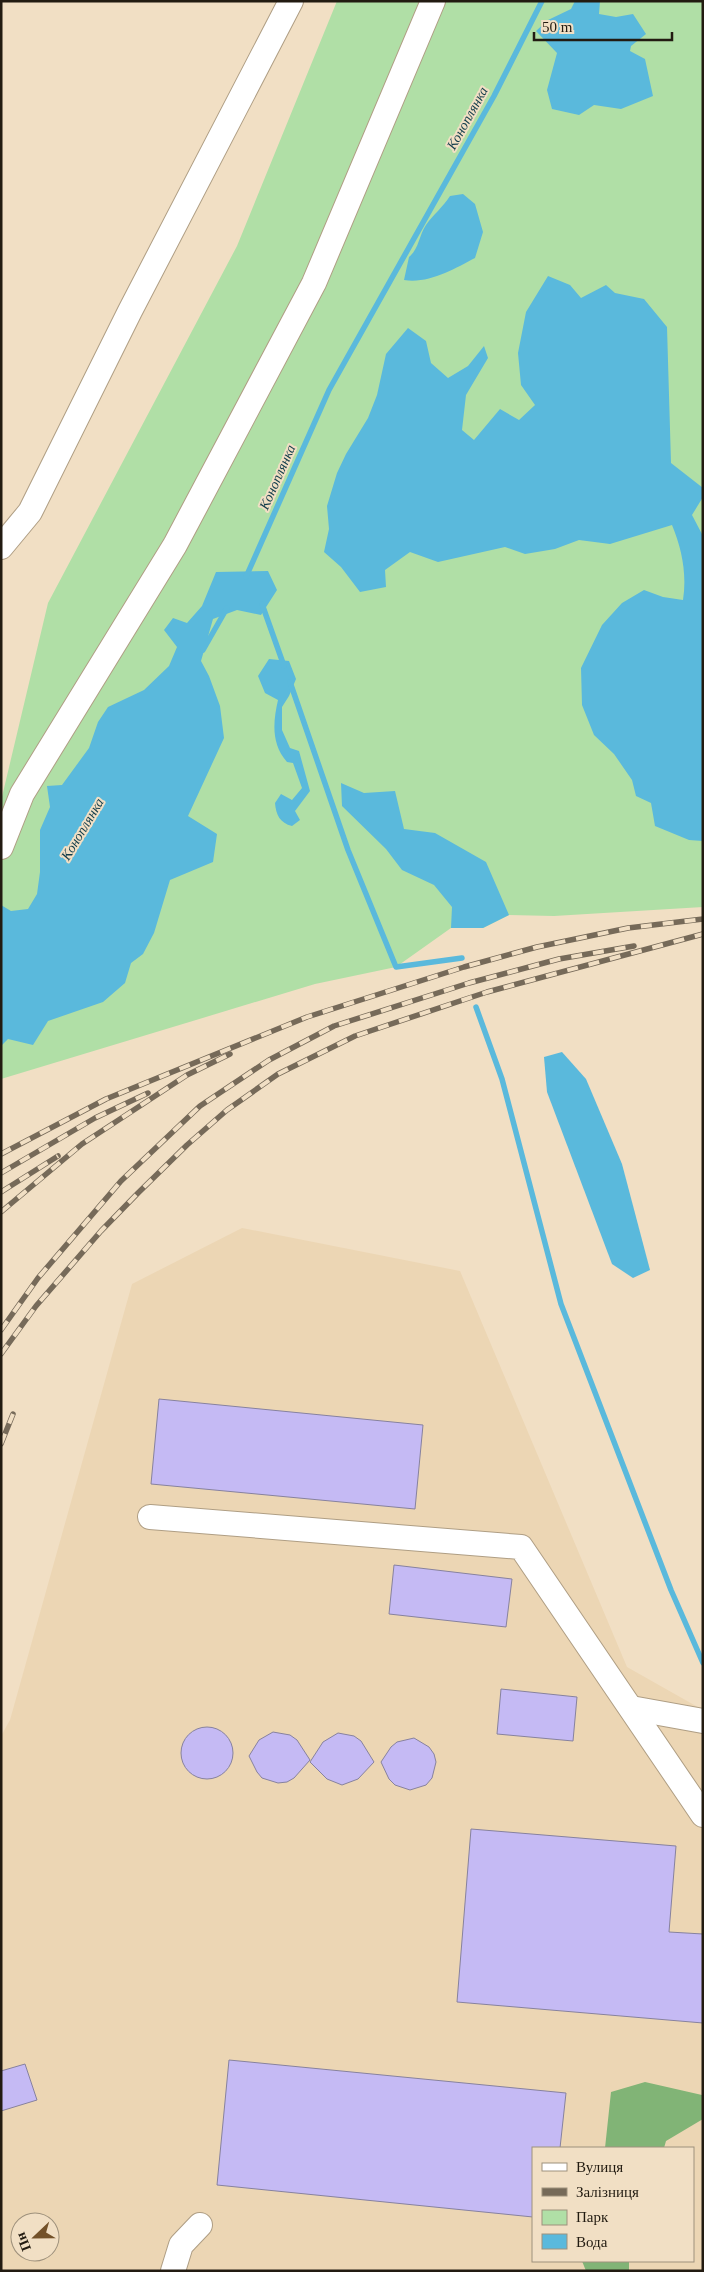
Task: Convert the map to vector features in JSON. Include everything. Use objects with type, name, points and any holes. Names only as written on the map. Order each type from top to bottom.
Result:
[{"type":"street","points":[[1,547],[30,512],[130,311],[291,1]]},
{"type":"street","points":[[1,847],[22,794],[175,545],[314,283],[432,1]]},
{"type":"street","points":[[150,1518],[521,1547],[703,1815]]},
{"type":"street","points":[[630,1708],[703,1721]]},
{"type":"street","points":[[173,2271],[181,2245],[200,2225]]},
{"type":"shaded area","points":[[242,1228],[460,1271],[627,1667],[703,1710],[703,2271],[1,2271],[1,1736],[10,1720],[132,1284]]},
{"type":"green space","points":[[337,1],[703,1],[703,907],[554,916],[509,915],[483,928],[451,928],[396,967],[315,984],[1,1079],[1,801],[48,603],[237,246]]},
{"type":"green space","points":[[645,2082],[702,2095],[703,2119],[666,2141],[664,2147],[605,2147],[611,2092]]},
{"type":"green space","points":[[582,2262],[629,2262],[629,2271],[586,2271]]},
{"type":"water","points":[[575,1],[600,1],[599,14],[616,17],[633,14],[646,34],[631,46],[630,51],[645,59],[653,96],[621,109],[594,105],[579,115],[552,109],[547,90],[557,53],[536,31],[548,20],[571,9]]},
{"type":"water","points":[[463,194],[475,204],[483,232],[475,258],[432,278],[413,281],[404,280],[409,257],[415,250],[426,225],[450,196]]},
{"type":"water","points":[[548,276],[570,285],[581,298],[606,285],[615,293],[644,299],[667,327],[671,463],[703,488],[703,497],[692,515],[703,536],[703,841],[689,840],[655,826],[651,803],[636,796],[632,780],[614,754],[594,735],[582,705],[581,668],[602,625],[622,603],[644,590],[663,597],[683,600],[683,562],[672,525],[610,544],[579,540],[555,549],[525,554],[505,547],[438,562],[410,552],[385,570],[386,587],[360,592],[341,567],[324,552],[329,529],[327,506],[337,473],[368,418],[377,395],[386,354],[408,328],[426,341],[431,363],[448,378],[468,366],[484,346],[488,358],[466,395],[462,430],[474,440],[500,409],[519,420],[535,405],[521,385],[518,353],[526,312]]},
{"type":"water","points":[[268,571],[277,590],[261,615],[237,610],[213,619],[201,661],[209,676],[220,706],[224,738],[188,816],[217,834],[213,862],[170,880],[154,933],[143,954],[131,963],[125,983],[103,1002],[48,1021],[33,1045],[8,1039],[1,1046],[1,905],[11,911],[28,909],[37,894],[40,872],[40,830],[50,807],[47,786],[62,785],[89,748],[98,722],[108,707],[144,690],[169,666],[177,647],[164,630],[173,618],[187,623],[202,606],[216,572]]},
{"type":"water","points":[[269,659],[289,661],[296,679],[282,707],[282,730],[290,748],[299,751],[310,791],[295,811],[300,820],[292,826],[284,823],[279,818],[275,803],[281,794],[292,800],[302,788],[293,763],[287,762],[278,748],[274,725],[278,700],[265,693],[258,676]]},
{"type":"water","points":[[341,783],[364,793],[395,791],[404,829],[435,833],[486,862],[509,915],[483,928],[451,928],[452,907],[434,885],[402,870],[386,849],[342,806]]},
{"type":"water","points":[[562,1052],[586,1079],[622,1164],[650,1270],[633,1278],[612,1264],[547,1092],[544,1057]]},
{"type":"building","points":[[159,1399],[423,1425],[415,1509],[151,1484]]},
{"type":"building","points":[[394,1565],[512,1579],[506,1627],[389,1614]]},
{"type":"building","points":[[501,1689],[577,1697],[573,1741],[497,1734]]},
{"type":"building","points":[[207,1727],[217,1729],[225,1735],[231,1743],[233,1753],[231,1763],[225,1771],[217,1777],[207,1779],[197,1777],[189,1771],[183,1763],[181,1753],[183,1743],[189,1735],[197,1729]]},
{"type":"building","points":[[273,1732],[290,1735],[297,1740],[310,1760],[294,1778],[287,1782],[278,1783],[262,1778],[249,1756],[259,1740]]},
{"type":"building","points":[[338,1733],[354,1736],[361,1741],[374,1762],[358,1779],[342,1785],[327,1779],[310,1762],[323,1742]]},
{"type":"building","points":[[414,1738],[429,1747],[434,1754],[436,1762],[432,1778],[426,1785],[410,1790],[395,1785],[389,1779],[381,1762],[391,1747],[397,1742]]},
{"type":"building","points":[[471,1829],[676,1846],[669,1932],[703,1934],[703,2023],[457,2002]]},
{"type":"building","points":[[229,2060],[566,2093],[560,2147],[532,2147],[532,2217],[217,2185]]},
{"type":"building","points":[[25,2064],[37,2100],[1,2111],[1,2071]]},
{"type":"waterway","name":"Коноплянка","points":[[246,577],[329,390],[494,96],[542,1]]},
{"type":"waterway","points":[[262,604],[284,666]]},
{"type":"waterway","name":"Коноплянка","points":[[203,650],[227,608]]},
{"type":"waterway","points":[[290,682],[348,850],[396,967],[462,958]]},
{"type":"waterway","points":[[476,1007],[502,1079],[561,1304],[671,1590],[703,1663]]},
{"type":"railway","points":[[1,1154],[106,1099],[307,1017],[464,967],[537,947],[628,928],[703,919]]},
{"type":"railway","points":[[1,1354],[36,1306],[101,1231],[138,1193],[187,1145],[227,1110],[278,1074],[355,1036],[487,992],[703,934]]},
{"type":"railway","points":[[1,1330],[38,1278],[121,1181],[200,1106],[269,1060],[334,1026],[469,983],[559,959],[634,946]]},
{"type":"railway","points":[[1,1212],[82,1144],[187,1075],[230,1054]]},
{"type":"railway","points":[[1,1173],[95,1118],[148,1093]]},
{"type":"railway","points":[[1,1192],[58,1156]]},
{"type":"railway","points":[[1,1444],[13,1414]]}]
